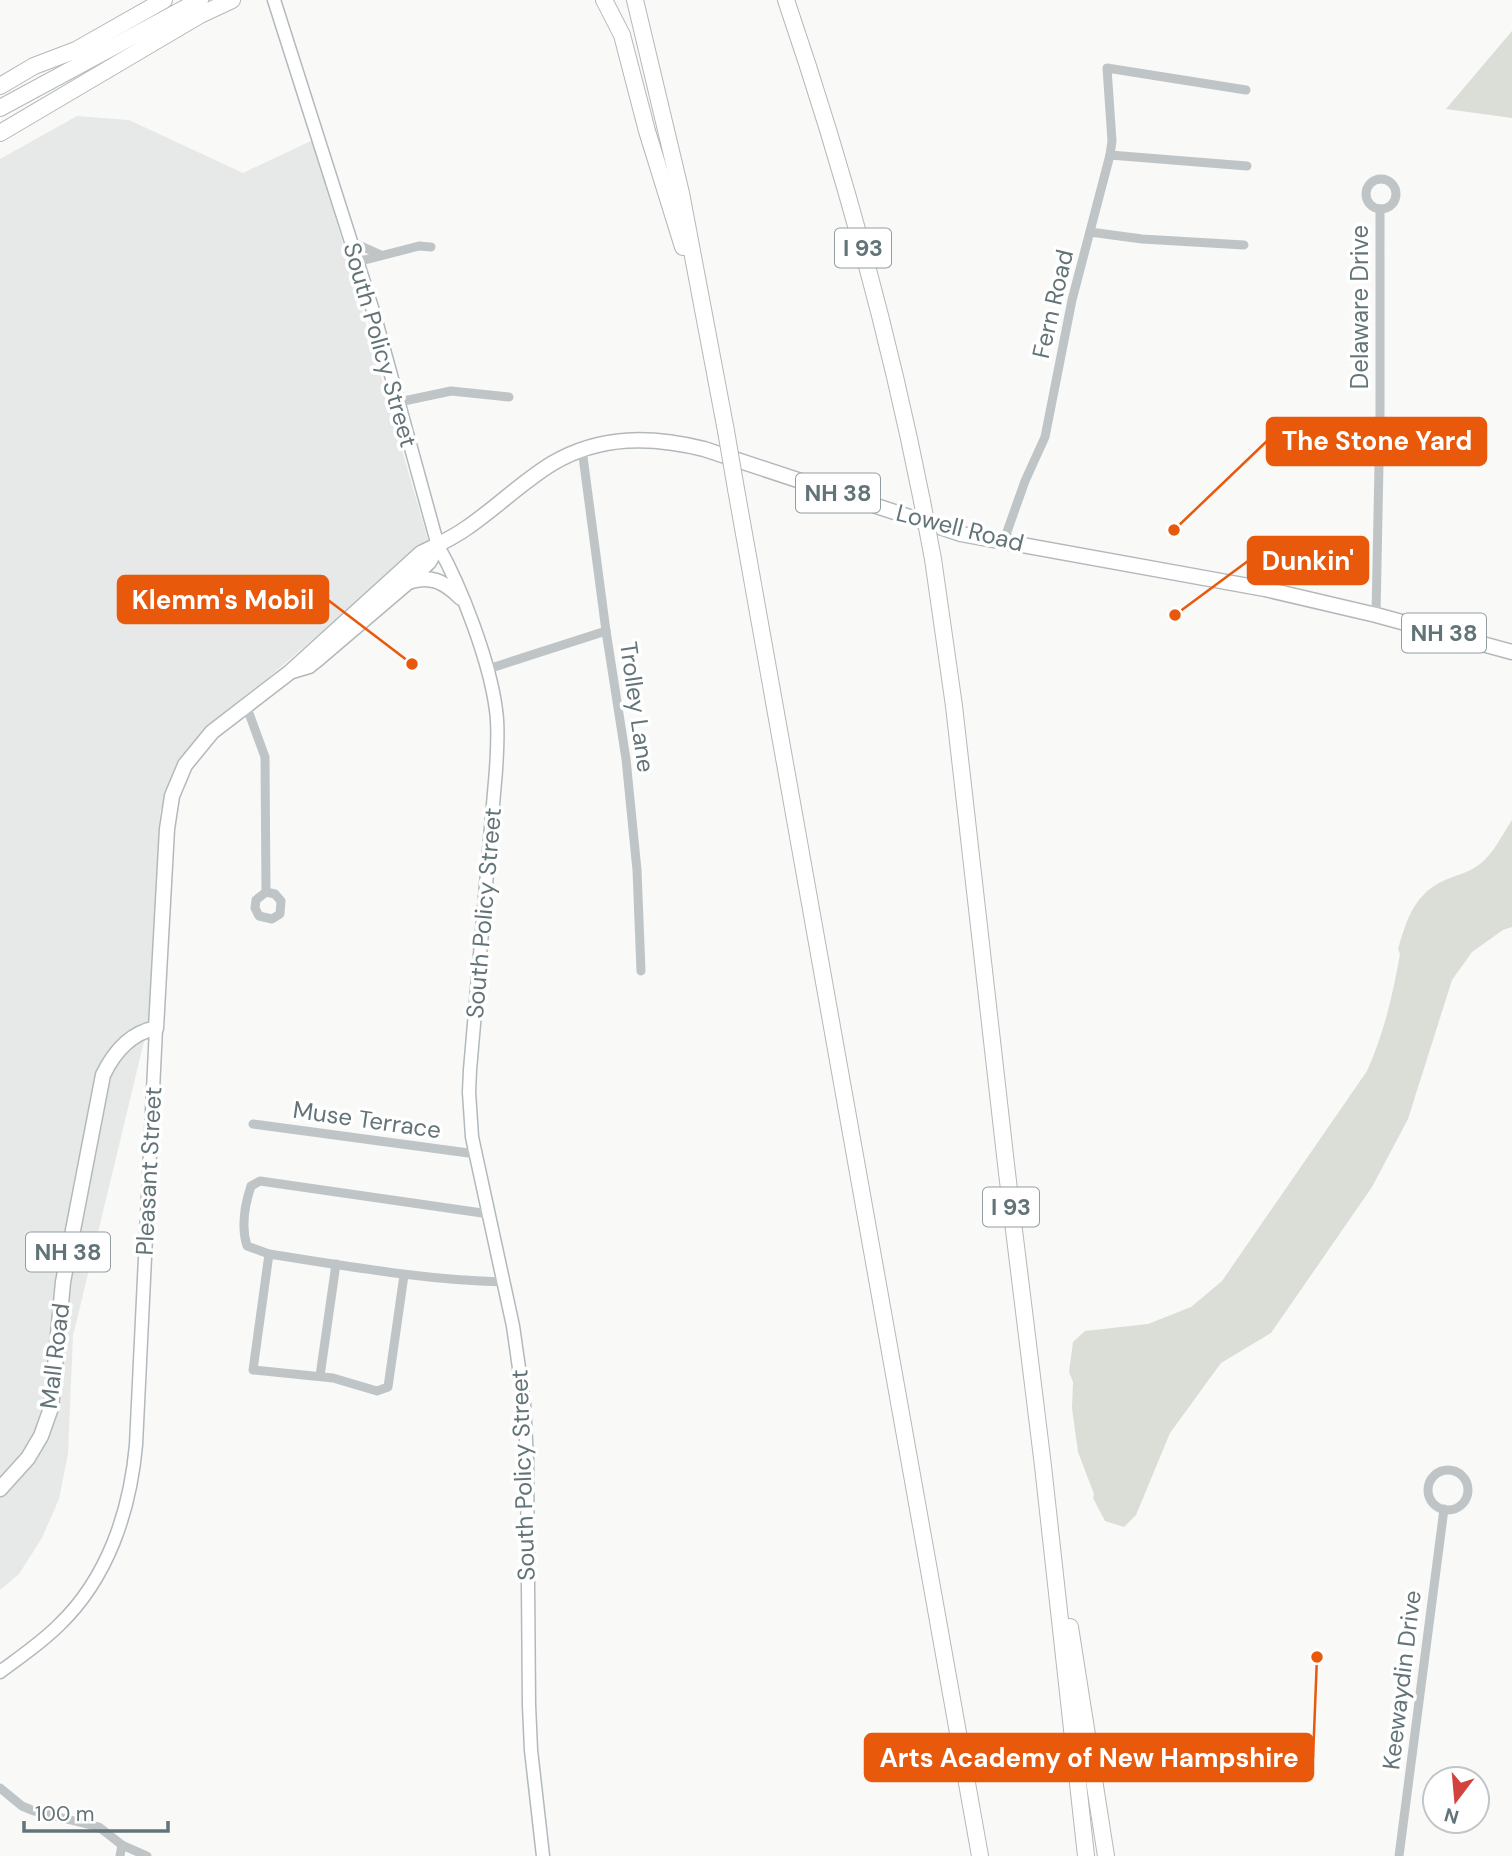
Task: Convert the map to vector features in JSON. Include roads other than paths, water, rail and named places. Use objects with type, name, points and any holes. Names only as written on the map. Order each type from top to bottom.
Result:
[{"type":"highway","points":[[0,86],[34,66],[76,50],[164,0]]},
{"type":"highway","points":[[0,108],[200,0]]},
{"type":"highway","points":[[0,133],[200,15],[232,0]]},
{"type":"highway","points":[[604,0],[622,35],[647,131],[706,321]]},
{"type":"highway","points":[[635,0],[674,158],[706,321],[980,1856]]},
{"type":"highway","name":"I 93","points":[[786,0],[853,210],[899,387],[933,559],[954,706],[1086,1856]]},
{"type":"highway","points":[[21,96],[76,50]]},
{"type":"highway","points":[[1043,1466],[1106,1856]]},
{"type":"main road","name":"Lowell Road","points":[[438,546],[553,463],[582,449],[634,439],[681,444],[743,462],[940,528],[1003,542],[1220,580],[1376,615],[1512,652]]},
{"type":"main road","name":"Pleasant Street","points":[[290,671],[309,666],[407,583],[429,562],[438,546]]},
{"type":"main road","name":"Pleasant Street","points":[[156,1028],[167,829],[172,796],[185,765],[212,732],[290,671],[421,553],[438,546]]},
{"type":"main road","points":[[407,583],[426,578],[436,580],[452,588],[461,598]]},
{"type":"main road","name":"Mall Road","points":[[0,1489],[28,1458],[41,1436],[51,1408],[63,1282],[103,1075],[128,1040],[142,1031],[156,1028]]},
{"type":"street","name":"South Policy Street","points":[[274,0],[357,262],[438,546],[488,670],[495,700],[498,737],[469,1092],[475,1154],[519,1359],[526,1438],[531,1750],[543,1856]]},
{"type":"street","name":"Fern Road","points":[[1003,542],[1025,481],[1045,437],[1070,311],[1110,155],[1112,141],[1107,68],[1246,90]]},
{"type":"street","points":[[1110,155],[1247,166]]},
{"type":"street","name":"Delaware Drive","points":[[1376,615],[1380,209]]},
{"type":"street","points":[[1090,232],[1142,239],[1244,245]]},
{"type":"street","points":[[350,241],[382,255]]},
{"type":"street","points":[[357,262],[419,246],[431,247]]},
{"type":"street","points":[[399,402],[451,391],[509,397]]},
{"type":"street","name":"Trolley Lane","points":[[582,449],[626,759],[637,870],[641,971]]},
{"type":"street","points":[[488,670],[606,631]]},
{"type":"street","points":[[246,705],[265,757],[266,892]]},
{"type":"street","name":"Pleasant Street","points":[[0,1672],[59,1626],[88,1592],[110,1553],[131,1489],[136,1445],[156,1028]]},
{"type":"street","name":"Muse Terrace","points":[[253,1124],[475,1154]]},
{"type":"street","points":[[489,1214],[260,1181],[251,1186],[244,1236],[247,1246],[269,1254],[451,1281],[503,1282]]},
{"type":"street","points":[[269,1254],[253,1370],[320,1376],[377,1391],[388,1387],[404,1275]]},
{"type":"street","points":[[320,1376],[336,1264]]},
{"type":"street","points":[[1448,1470],[1464,1477],[1468,1489],[1461,1505],[1444,1509],[1430,1499],[1428,1488],[1432,1477],[1448,1470]]},
{"type":"street","name":"Keewaydin Drive","points":[[1399,1856],[1444,1509]]},
{"type":"street","points":[[0,1788],[22,1806],[46,1815],[99,1827],[122,1846],[147,1856]]},
{"type":"street","points":[[120,1856],[122,1846]]},
{"type":"place","name":"The Stone Yard","points":[[1174,530]]},
{"type":"place","name":"Dunkin'","points":[[1175,615]]},
{"type":"place","name":"Klemm's Mobil","points":[[412,664]]},
{"type":"place","name":"Arts Academy of New Hampshire","points":[[1317,1657]]}]
